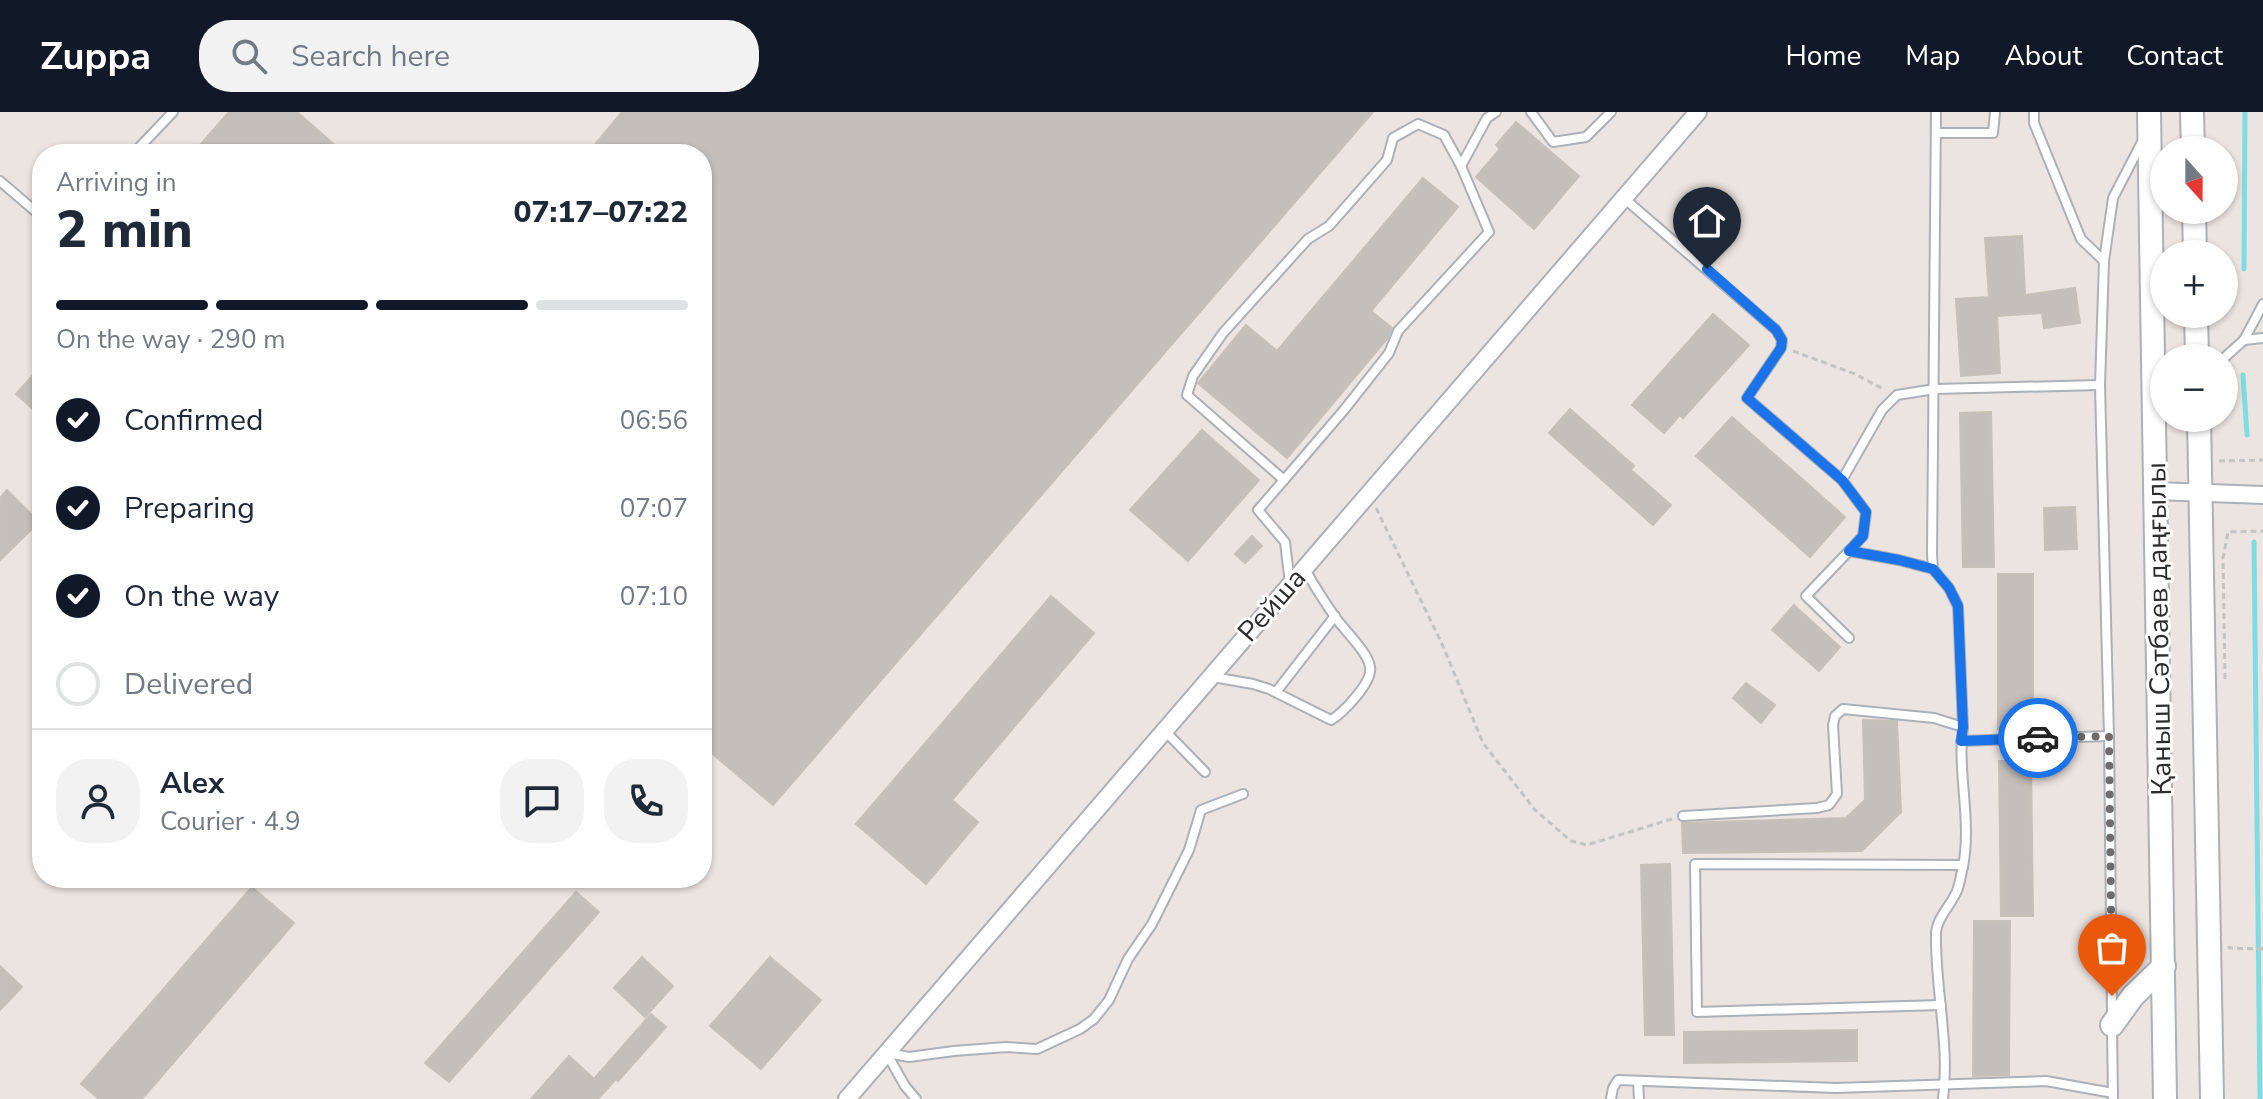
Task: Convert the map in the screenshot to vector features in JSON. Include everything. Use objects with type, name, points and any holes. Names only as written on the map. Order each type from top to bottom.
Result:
[{"type":"main road","points":[[2192,112],[2193,136]]},
{"type":"main road","name":"Қаныш Сәтбаев даңғылы","points":[[2149,120],[2165,1099]]},
{"type":"main road","name":"Қаныш Сәтбаев даңғылы","points":[[2200,432],[2212,1099]]},
{"type":"main road","points":[[2112,1025],[2133,996],[2164,966]]},
{"type":"street","name":"Рейша","points":[[847,1099],[1698,112]]},
{"type":"street","points":[[2156,491],[2263,495]]},
{"type":"lane","points":[[143,144],[173,112]]},
{"type":"lane","points":[[1461,166],[1487,118],[1496,112]]},
{"type":"lane","points":[[1531,112],[1553,142],[1586,137],[1611,112]]},
{"type":"lane","points":[[1933,569],[1936,112]]},
{"type":"lane","points":[[1936,133],[1993,133],[1995,112]]},
{"type":"lane","points":[[2034,112],[2034,123],[2081,239],[2104,261]]},
{"type":"lane","points":[[1611,1099],[1618,1080],[1836,1088],[2046,1081],[2113,1096],[2109,736],[2100,385],[2104,261],[2113,198],[2149,120]]},
{"type":"lane","points":[[1284,480],[1187,395],[1193,376],[1223,333],[1308,239],[1329,226],[1387,160],[1393,138],[1418,124],[1431,129],[1444,135],[1489,232],[1398,331],[1389,353],[1344,410],[1284,480],[1258,510],[1285,542],[1290,584]]},
{"type":"lane","points":[[0,181],[32,208]]},
{"type":"lane","points":[[1625,199],[1776,330],[1782,340],[1781,348],[1747,398],[1842,480],[1866,512],[1863,536],[1806,596],[1849,638]]},
{"type":"lane","points":[[2238,345],[2263,304]]},
{"type":"lane","points":[[2244,340],[2263,338]]},
{"type":"lane","points":[[1842,480],[1882,410],[1897,395],[1935,389],[2100,385]]},
{"type":"lane","points":[[1849,551],[1933,569],[1949,588],[1958,606],[1966,825],[1963,865],[1957,891],[1936,930],[1945,1084],[1943,1099]]},
{"type":"lane","points":[[1210,677],[1253,684],[1276,692],[1331,720],[1340,714],[1368,680],[1371,670],[1368,659],[1335,616],[1305,568]]},
{"type":"lane","points":[[1276,692],[1335,616]]},
{"type":"lane","points":[[1683,816],[1829,805],[1837,794],[1833,725],[1835,716],[1843,709],[1934,718],[1963,727]]},
{"type":"lane","points":[[1164,730],[1205,772]]},
{"type":"lane","points":[[1961,741],[2109,736]]},
{"type":"lane","points":[[887,1053],[909,1057],[1006,1047],[1037,1049],[1094,1019],[1109,1000],[1128,959],[1152,924],[1189,850],[1201,810],[1243,794]]},
{"type":"lane","points":[[1941,1005],[1697,1012],[1695,864],[1963,865]]},
{"type":"lane","points":[[887,1053],[916,1099]]},
{"type":"lane","points":[[1638,1081],[1639,1099]]},
{"type":"lane","points":[[1836,1088],[1836,1099]]},
{"type":"path","points":[[1781,348],[1855,374],[1897,395]]},
{"type":"path","points":[[2201,462],[2263,460]]},
{"type":"path","points":[[1369,494],[1442,644],[1483,743],[1535,810],[1571,841],[1587,845],[1683,816]]},
{"type":"path","points":[[2228,532],[2263,531]]},
{"type":"path","points":[[2229,948],[2263,949]]},
{"type":"building","points":[[229,112],[297,112],[334,144],[201,144]]},
{"type":"building","points":[[622,112],[1373,112],[773,805],[712,753],[712,144],[595,144]]},
{"type":"building","points":[[1516,122],[1579,176],[1534,229],[1476,177],[1500,149],[1496,145]]},
{"type":"building","points":[[1423,178],[1458,207],[1371,311],[1392,328],[1387,339],[1287,458],[1198,383],[1246,325],[1277,351]]},
{"type":"building","points":[[2022,236],[2025,295],[2075,288],[2080,323],[2044,328],[2042,313],[1997,316],[2000,373],[1961,376],[1956,299],[1989,297],[1985,238]]},
{"type":"building","points":[[1713,314],[1749,345],[1683,418],[1680,415],[1664,433],[1632,405]]},
{"type":"building","points":[[32,376],[32,408],[16,394]]},
{"type":"building","points":[[1570,409],[1634,466],[1631,470],[1671,505],[1653,525],[1549,433]]},
{"type":"building","points":[[1991,412],[1994,567],[1963,567],[1960,413]]},
{"type":"building","points":[[1732,417],[1845,517],[1810,557],[1696,456]]},
{"type":"building","points":[[1202,430],[1259,480],[1188,561],[1130,510]]},
{"type":"building","points":[[7,490],[32,515],[32,529],[0,560],[0,498]]},
{"type":"building","points":[[2075,507],[2077,549],[2045,550],[2044,508]]},
{"type":"building","points":[[1252,536],[1262,546],[1245,563],[1235,554]]},
{"type":"building","points":[[1998,574],[2033,574],[2033,729],[1998,729]]},
{"type":"building","points":[[1051,596],[1094,633],[952,800],[978,822],[926,884],[856,824]]},
{"type":"building","points":[[1794,605],[1840,647],[1819,671],[1772,630]]},
{"type":"building","points":[[1746,683],[1775,705],[1761,723],[1733,698]]},
{"type":"building","points":[[1863,720],[1897,721],[1901,812],[1862,851],[1683,853],[1682,823],[1846,818],[1865,800]]},
{"type":"building","points":[[1999,761],[2031,761],[2033,916],[2001,916]]},
{"type":"building","points":[[1670,864],[1674,1035],[1645,1035],[1641,865]]},
{"type":"building","points":[[251,888],[294,923],[142,1099],[99,1099],[81,1084]]},
{"type":"building","points":[[576,892],[599,912],[449,1082],[425,1063]]},
{"type":"building","points":[[1974,921],[2010,921],[2009,1075],[1973,1076]]},
{"type":"building","points":[[642,957],[673,986],[645,1017],[614,988]]},
{"type":"building","points":[[770,957],[821,1000],[761,1069],[710,1026]]},
{"type":"building","points":[[0,966],[22,987],[0,1010]]},
{"type":"building","points":[[651,1014],[666,1027],[598,1099],[531,1099],[569,1056],[594,1079]]},
{"type":"building","points":[[1857,1030],[1857,1061],[1684,1063],[1684,1032]]},
{"type":"waterway","points":[[2244,269],[2245,112]]},
{"type":"waterway","points":[[2243,375],[2247,435]]},
{"type":"waterway","points":[[2254,542],[2260,1099]]},
{"type":"way so far","points":[[2038,738],[2109,736],[2112,996]]},
{"type":"route","points":[[1707,269],[1776,330],[1782,340],[1781,348],[1747,398],[1842,480],[1866,512],[1863,536],[1849,551],[1933,569],[1949,588],[1958,606],[1961,741],[2038,738]]}]
